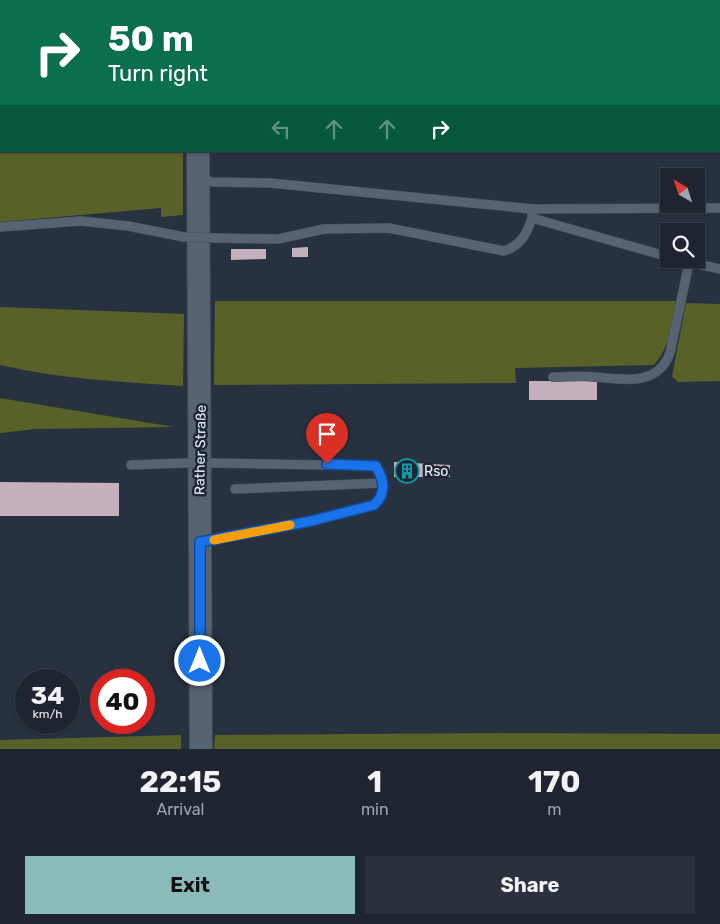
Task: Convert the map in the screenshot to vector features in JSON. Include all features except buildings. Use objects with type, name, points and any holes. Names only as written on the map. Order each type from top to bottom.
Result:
[{"type":"street","name":"Rather Straße","points":[[198,152],[200,177],[201,749]]},
{"type":"lane","points":[[200,177],[211,182],[270,183],[532,213],[720,208]]},
{"type":"lane","points":[[0,227],[81,221],[128,226],[184,237],[278,239],[324,229],[388,228],[504,251],[515,248],[528,230],[532,213]]},
{"type":"lane","points":[[532,213],[660,254]]},
{"type":"lane","points":[[705,266],[720,269]]},
{"type":"lane","points":[[553,377],[595,377],[616,380],[647,377],[666,365],[688,268]]},
{"type":"lane","points":[[131,466],[214,463],[376,466],[383,477],[380,499],[374,505],[311,521],[200,542]]},
{"type":"lane","points":[[235,489],[383,483]]},
{"type":"green space","points":[[0,152],[183,152],[183,215],[161,217],[161,208],[0,222]]},
{"type":"green space","points":[[215,301],[677,301],[667,343],[654,365],[515,368],[516,383],[214,385]]},
{"type":"green space","points":[[686,303],[720,304],[720,381],[678,382],[672,376]]},
{"type":"green space","points":[[0,307],[184,314],[183,386],[68,377],[0,365]]},
{"type":"green space","points":[[0,398],[174,427],[35,429],[0,433]]},
{"type":"green space","points":[[720,734],[720,749],[214,749],[215,735]]},
{"type":"green space","points":[[181,735],[181,749],[0,749],[0,740]]},
{"type":"slow traffic","points":[[214,540],[290,525]]},
{"type":"place","name":"Rso","points":[[407,471]]},
{"type":"route","points":[[200,661],[200,542],[311,521],[374,505],[380,499],[383,490],[383,477],[376,466],[327,464]]}]
